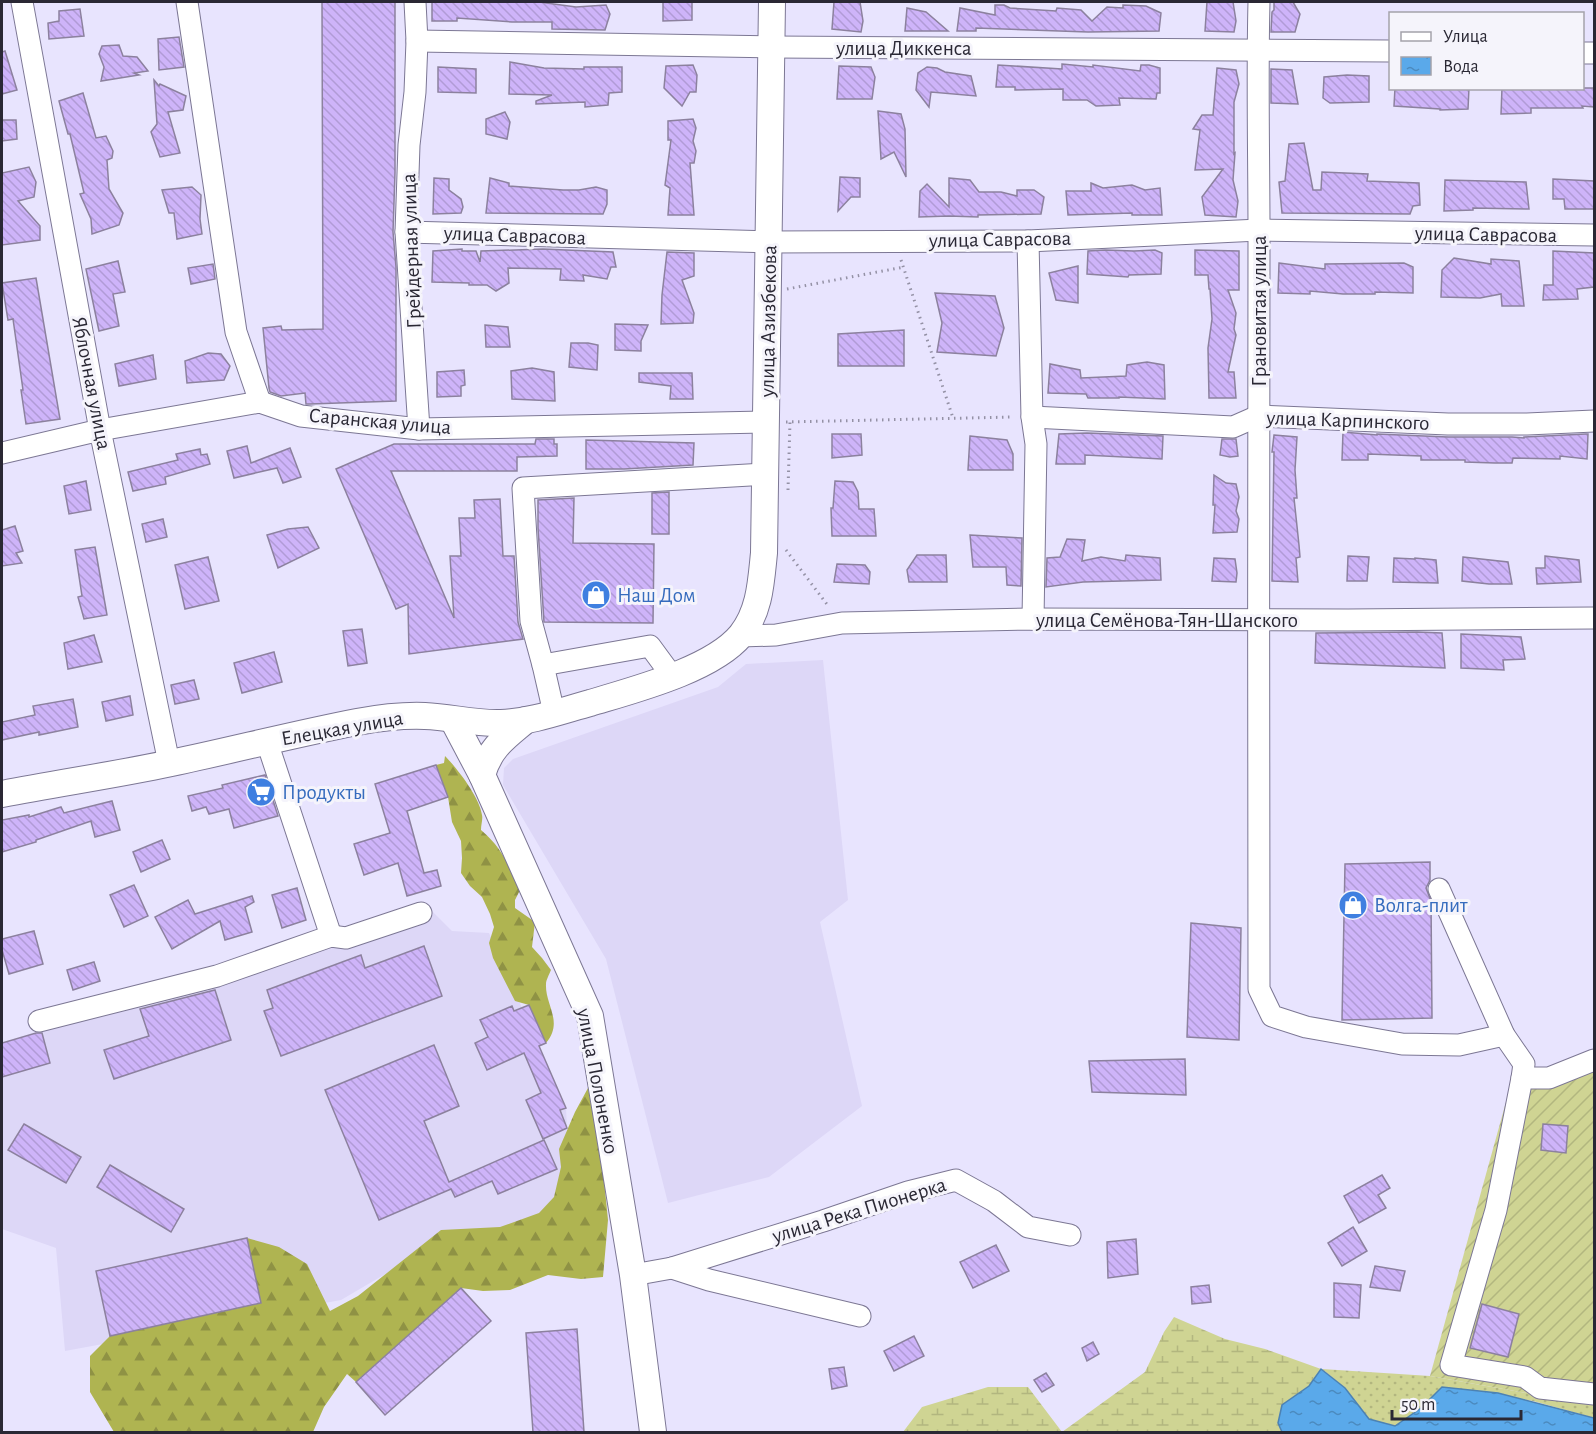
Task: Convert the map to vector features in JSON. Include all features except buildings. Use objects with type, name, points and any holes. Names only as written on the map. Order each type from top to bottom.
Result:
[{"type":"main road","name":"улица Азизбекова","points":[[740,636],[752,617],[760,592],[765,553],[766,474],[778,422],[768,293],[772,2]]},
{"type":"main road","name":"Елецкая улица","points":[[2,794],[169,763],[358,722],[398,716],[427,716],[478,723],[526,720],[654,684],[693,668],[722,652],[740,636]]},
{"type":"main road","name":"улица Полоненко","points":[[453,720],[482,775],[590,1016],[633,1275],[653,1432]]},
{"type":"main road","points":[[482,775],[486,761],[497,745],[526,720]]},
{"type":"street","name":"Яблочная улица","points":[[22,2],[100,430],[169,763]]},
{"type":"street","points":[[187,2],[236,332],[260,402]]},
{"type":"street","name":"Грейдерная улица","points":[[415,2],[417,41],[415,92],[409,145],[406,232],[419,429]]},
{"type":"street","name":"Грановитая улица","points":[[1259,2],[1257,50],[1259,989],[1272,1016],[1306,1027],[1402,1044],[1459,1045],[1504,1035]]},
{"type":"street","name":"улица Диккенса","points":[[417,41],[772,47],[1389,51]]},
{"type":"street","name":"улица Саврасова","points":[[406,232],[769,242],[1028,241],[1259,231],[1594,235]]},
{"type":"street","points":[[1028,241],[1032,417],[1036,444],[1033,619]]},
{"type":"street","name":"Саранская улица","points":[[2,453],[100,430],[260,402],[301,416],[419,429],[778,422]]},
{"type":"street","name":"улица Карпинского","points":[[1032,417],[1233,427],[1258,416],[1448,424],[1594,421]]},
{"type":"street","points":[[554,713],[531,621],[523,488],[766,474]]},
{"type":"street","name":"улица Семёнова-Тян-Шанского","points":[[740,636],[776,635],[842,623],[1033,619],[1594,618]]},
{"type":"street","points":[[543,665],[650,646],[672,676]]},
{"type":"street","points":[[267,742],[331,936]]},
{"type":"street","points":[[1439,889],[1504,1035],[1524,1064],[1496,1210],[1451,1365],[1525,1377],[1540,1388],[1594,1394]]},
{"type":"street","points":[[39,1021],[217,976],[331,936],[346,938],[422,913]]},
{"type":"street","points":[[1522,1078],[1549,1078],[1594,1060]]},
{"type":"street","name":"улица Река Пионерка","points":[[633,1275],[672,1268],[908,1192],[956,1180],[994,1201],[1028,1227],[1070,1235]]},
{"type":"street","name":"улица Река Пионерка","points":[[672,1268],[709,1280],[860,1316]]},
{"type":"path","points":[[895,240],[953,418]]},
{"type":"path","points":[[768,293],[904,267]]},
{"type":"path","points":[[788,493],[778,422],[1032,417]]},
{"type":"path","points":[[787,540],[786,552],[842,623]]},
{"type":"shaded area","points":[[823,660],[848,900],[820,922],[862,1106],[769,1177],[668,1203],[606,959],[503,785],[504,768],[513,759],[718,687],[746,664]]},
{"type":"shaded area","points":[[432,911],[452,931],[489,933],[566,1108],[567,1128],[556,1225],[440,1242],[341,1300],[65,1351],[56,1248],[2,1229],[2,1043],[281,960]]},
{"type":"green space","points":[[445,756],[473,792],[482,815],[481,830],[500,850],[512,872],[520,890],[515,900],[515,908],[535,922],[532,947],[551,970],[547,979],[546,992],[554,1021],[551,1035],[546,1043],[529,1005],[515,1001],[493,958],[489,943],[494,927],[490,914],[482,897],[461,873],[461,841],[452,822],[448,797],[436,765],[444,763]]},
{"type":"green space","points":[[1594,1061],[1594,1405],[1430,1376],[1506,1102],[1543,1080]]},
{"type":"green space","points":[[588,1088],[602,1160],[608,1220],[603,1277],[581,1279],[548,1275],[510,1290],[483,1291],[461,1288],[356,1382],[347,1374],[324,1407],[313,1432],[114,1432],[90,1392],[90,1356],[110,1336],[260,1303],[247,1238],[279,1247],[307,1264],[330,1311],[358,1296],[441,1230],[500,1227],[539,1213],[554,1197],[561,1167],[559,1149]]},
{"type":"green space","points":[[1174,1317],[1225,1339],[1265,1349],[1321,1369],[1309,1386],[1282,1405],[1278,1423],[1282,1432],[1062,1432],[1145,1372],[1164,1332]]},
{"type":"green space","points":[[1322,1369],[1430,1376],[1594,1405],[1594,1418],[1533,1401],[1442,1387],[1421,1408],[1395,1426],[1369,1419],[1345,1388]]},
{"type":"green space","points":[[988,1387],[1028,1387],[1062,1432],[903,1432],[922,1407]]},
{"type":"water","points":[[1321,1369],[1345,1388],[1369,1419],[1395,1426],[1421,1408],[1442,1387],[1498,1393],[1594,1418],[1594,1432],[1282,1432],[1278,1423],[1282,1405],[1309,1386]]},
{"type":"place","name":"Наш Дом","points":[[596,595]]},
{"type":"place","name":"Продукты","points":[[261,792]]},
{"type":"place","name":"Волга-плит","points":[[1353,905]]}]
